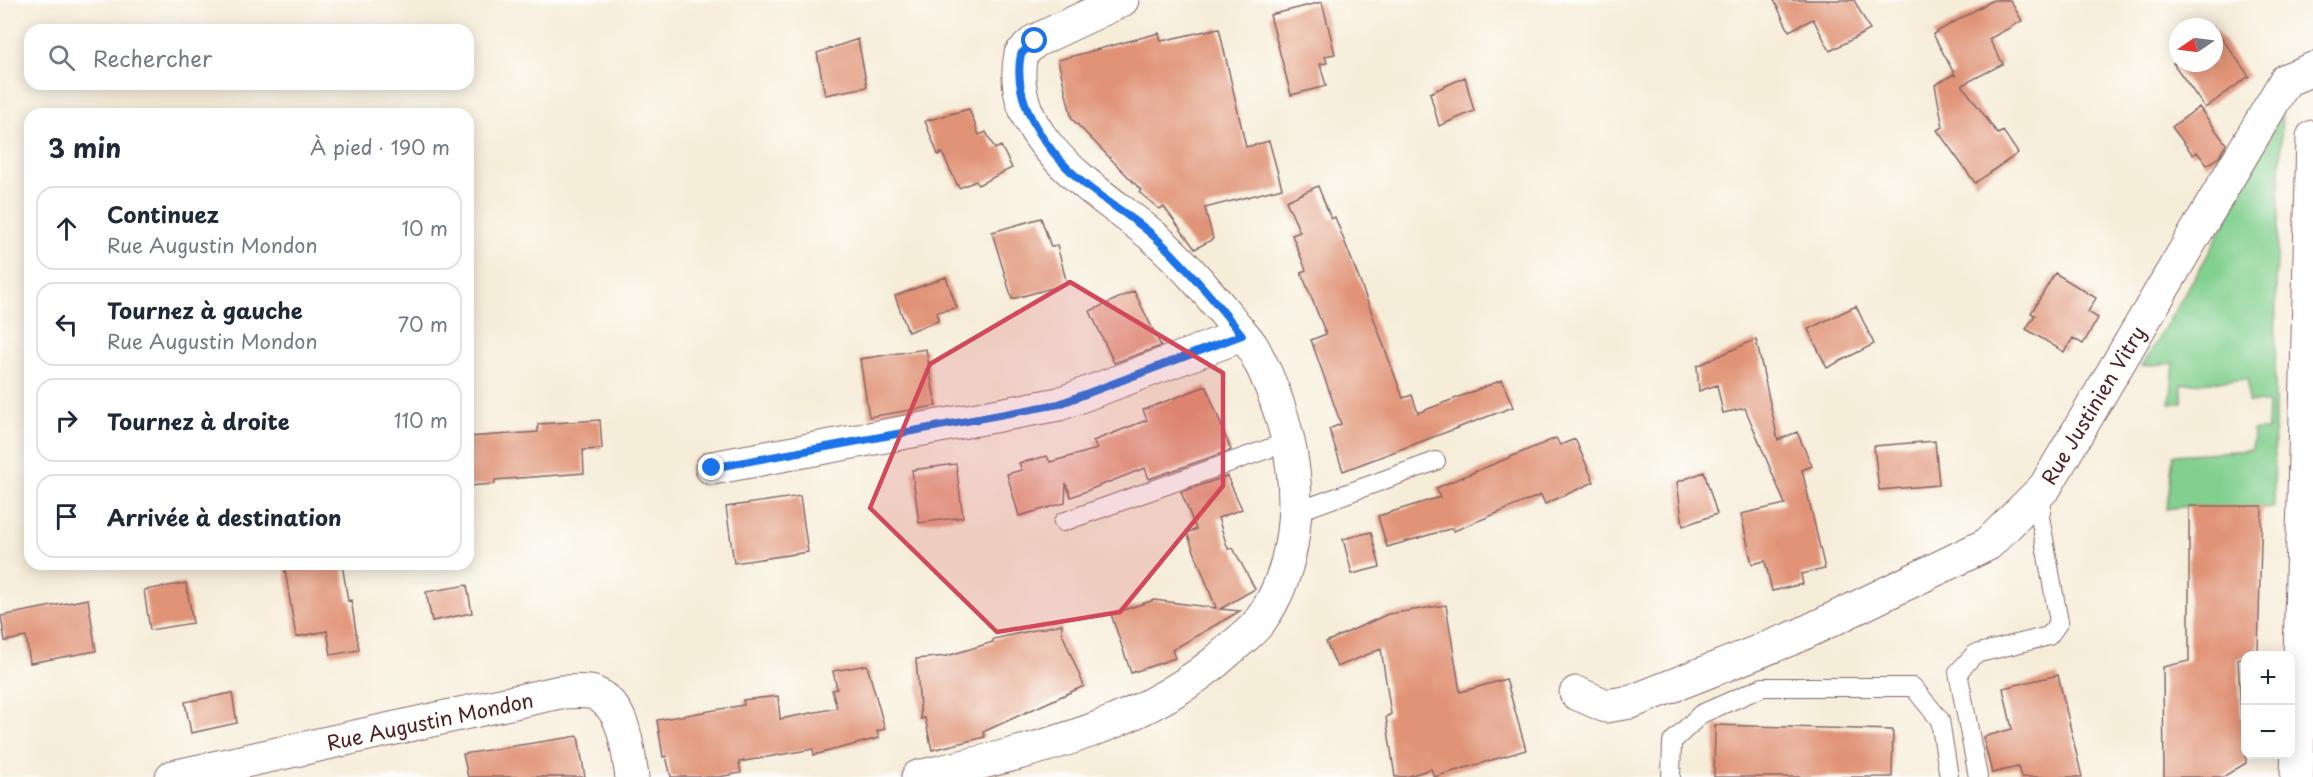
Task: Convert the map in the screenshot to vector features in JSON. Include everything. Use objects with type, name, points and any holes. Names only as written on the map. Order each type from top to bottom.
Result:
[{"type":"street","points":[[918,777],[1026,764],[1171,694],[1215,664],[1260,622],[1290,561],[1296,512],[1290,441],[1252,347],[1206,290],[1156,238],[1080,180],[1061,161],[1042,137],[1024,99],[1019,76],[1021,54],[1035,41],[1122,0]]},
{"type":"street","name":"Rue Justinien Vitry","points":[[1576,693],[1606,705],[1631,702],[1798,636],[1988,544],[2045,487],[2286,80],[2313,69]]},
{"type":"street","points":[[2297,777],[2313,137]]},
{"type":"street","points":[[712,468],[1059,404],[1242,335]]},
{"type":"street","name":"Rue Augustin Mondon","points":[[172,777],[561,692],[593,693],[610,705],[620,719],[632,777]]},
{"type":"lane","points":[[1063,522],[1290,441]]},
{"type":"lane","points":[[1296,512],[1436,461]]},
{"type":"lane","points":[[1978,777],[1958,672],[1975,654],[2049,636],[2059,622],[2040,517],[2045,487]]},
{"type":"lane","points":[[1671,777],[1672,742],[1679,735],[1701,714],[1763,687],[1913,687],[1940,720],[1949,777]]},
{"type":"highlighted area","points":[[1070,282],[1223,373],[1223,486],[1120,612],[997,632],[870,508],[930,364]]},
{"type":"green space","points":[[2282,114],[2276,284],[2274,508],[2189,506],[2167,509],[2173,455],[2252,450],[2253,430],[2267,430],[2268,403],[2248,402],[2248,379],[2182,384],[2182,402],[2170,404],[2174,363],[2142,366],[2209,253]]},
{"type":"building","points":[[1774,0],[1854,0],[1870,30],[1830,51],[1813,19],[1789,31]]},
{"type":"building","points":[[1993,0],[2010,0],[2022,21],[1989,39],[2003,64],[1962,85],[1998,134],[2003,131],[2018,153],[1975,183],[1937,130],[1943,127],[1935,85],[1954,74],[1956,77],[1933,34]]},
{"type":"building","points":[[1322,2],[1335,54],[1325,56],[1327,63],[1320,64],[1326,86],[1291,95],[1270,15]]},
{"type":"building","points":[[1219,28],[1246,147],[1269,141],[1282,188],[1205,208],[1213,239],[1195,249],[1164,207],[1159,209],[1139,192],[1141,190],[1072,119],[1058,60],[1159,33],[1161,41]]},
{"type":"building","points":[[858,39],[867,87],[825,95],[817,53]]},
{"type":"building","points":[[2223,40],[2249,76],[2205,108],[2179,72],[2223,72]]},
{"type":"building","points":[[1465,77],[1474,111],[1439,126],[1430,93]]},
{"type":"building","points":[[2199,107],[2226,144],[2219,157],[2207,165],[2197,152],[2193,155],[2172,127]]},
{"type":"building","points":[[969,109],[979,135],[986,132],[995,149],[1001,146],[1012,168],[978,185],[976,181],[959,188],[942,153],[938,155],[925,121]]},
{"type":"building","points":[[1318,186],[1331,219],[1335,217],[1403,398],[1412,395],[1418,413],[1502,380],[1513,407],[1343,471],[1329,429],[1341,424],[1311,340],[1326,334],[1301,272],[1306,270],[1292,235],[1300,232],[1286,201]]},
{"type":"building","points":[[1041,218],[1051,247],[1057,245],[1067,284],[1012,299],[992,232]]},
{"type":"building","points":[[2055,273],[2096,298],[2088,312],[2098,318],[2083,344],[2073,338],[2064,352],[2026,329],[2035,315],[2031,313]]},
{"type":"building","points":[[946,277],[957,308],[937,312],[938,321],[908,332],[895,296]]},
{"type":"building","points":[[1134,291],[1161,346],[1114,363],[1090,311]]},
{"type":"building","points":[[1856,306],[1874,344],[1827,368],[1808,329]]},
{"type":"building","points":[[1756,339],[1778,440],[1797,432],[1812,466],[1802,470],[1825,569],[1801,574],[1803,584],[1772,591],[1765,561],[1752,564],[1741,514],[1785,504],[1745,408],[1723,413],[1717,385],[1699,391],[1697,366]]},
{"type":"building","points":[[926,349],[936,406],[869,417],[860,359]]},
{"type":"building","points":[[1206,386],[1231,450],[1149,479],[1145,468],[1071,497],[1066,483],[1065,503],[1019,516],[1007,474],[1022,470],[1019,463],[1047,456],[1050,462],[1097,449],[1093,441],[1147,420],[1143,410]]},
{"type":"building","points":[[600,420],[602,449],[583,450],[584,473],[495,480],[495,484],[474,486],[474,437],[538,432],[538,424]]},
{"type":"building","points":[[1556,438],[1560,445],[1575,439],[1594,482],[1545,504],[1541,495],[1454,531],[1453,528],[1387,547],[1378,516],[1440,497],[1436,488]]},
{"type":"building","points":[[1935,441],[1939,485],[1879,490],[1874,446]]},
{"type":"building","points":[[956,464],[963,517],[919,523],[912,470]]},
{"type":"building","points":[[1704,472],[1717,514],[1683,526],[1677,482]]},
{"type":"building","points":[[1227,476],[1242,509],[1218,518],[1228,549],[1233,548],[1255,589],[1220,609],[1240,611],[1172,650],[1175,658],[1131,673],[1111,614],[1154,600],[1216,608],[1187,533],[1196,529],[1181,492]]},
{"type":"building","points":[[800,496],[808,552],[734,563],[726,507]]},
{"type":"building","points":[[2189,506],[2262,506],[2258,651],[2241,651],[2241,658],[2238,659],[2241,759],[2246,759],[2246,763],[2223,777],[2164,777],[2163,667],[2189,661]]},
{"type":"building","points":[[1371,532],[1380,567],[1352,574],[1343,539]]},
{"type":"building","points":[[285,570],[343,570],[348,601],[351,600],[359,650],[331,655],[327,631],[296,637]]},
{"type":"building","points":[[186,583],[193,623],[150,630],[144,590]]},
{"type":"building","points":[[467,585],[472,613],[432,621],[426,592]]},
{"type":"building","points":[[88,599],[96,651],[30,663],[26,637],[5,641],[1,616]]},
{"type":"building","points":[[1446,605],[1460,692],[1506,679],[1526,750],[1434,777],[1431,769],[1406,777],[1395,777],[1386,717],[1391,714],[1381,649],[1337,667],[1326,642],[1388,614]]},
{"type":"building","points":[[1062,624],[1062,633],[1084,686],[983,732],[985,737],[932,750],[925,718],[921,719],[916,659],[947,656],[993,642],[993,639]]},
{"type":"building","points":[[867,665],[885,729],[877,731],[879,738],[814,755],[813,749],[739,762],[741,773],[719,777],[671,777],[666,756],[663,757],[657,720],[744,705],[743,700],[778,696],[780,719],[837,708],[832,690],[837,689],[833,671]]},
{"type":"building","points":[[2058,675],[2082,777],[2021,777],[2018,767],[1992,773],[1983,737],[2012,729],[2003,688]]},
{"type":"building","points":[[232,693],[237,723],[191,733],[185,702]]},
{"type":"building","points":[[1715,725],[1893,730],[1892,777],[1714,777]]},
{"type":"building","points":[[578,736],[585,777],[468,777],[463,754]]},
{"type":"route","points":[[712,468],[1059,404],[1242,335],[1206,290],[1156,238],[1080,180],[1042,137],[1024,99],[1019,76],[1021,54],[1035,41]]}]
